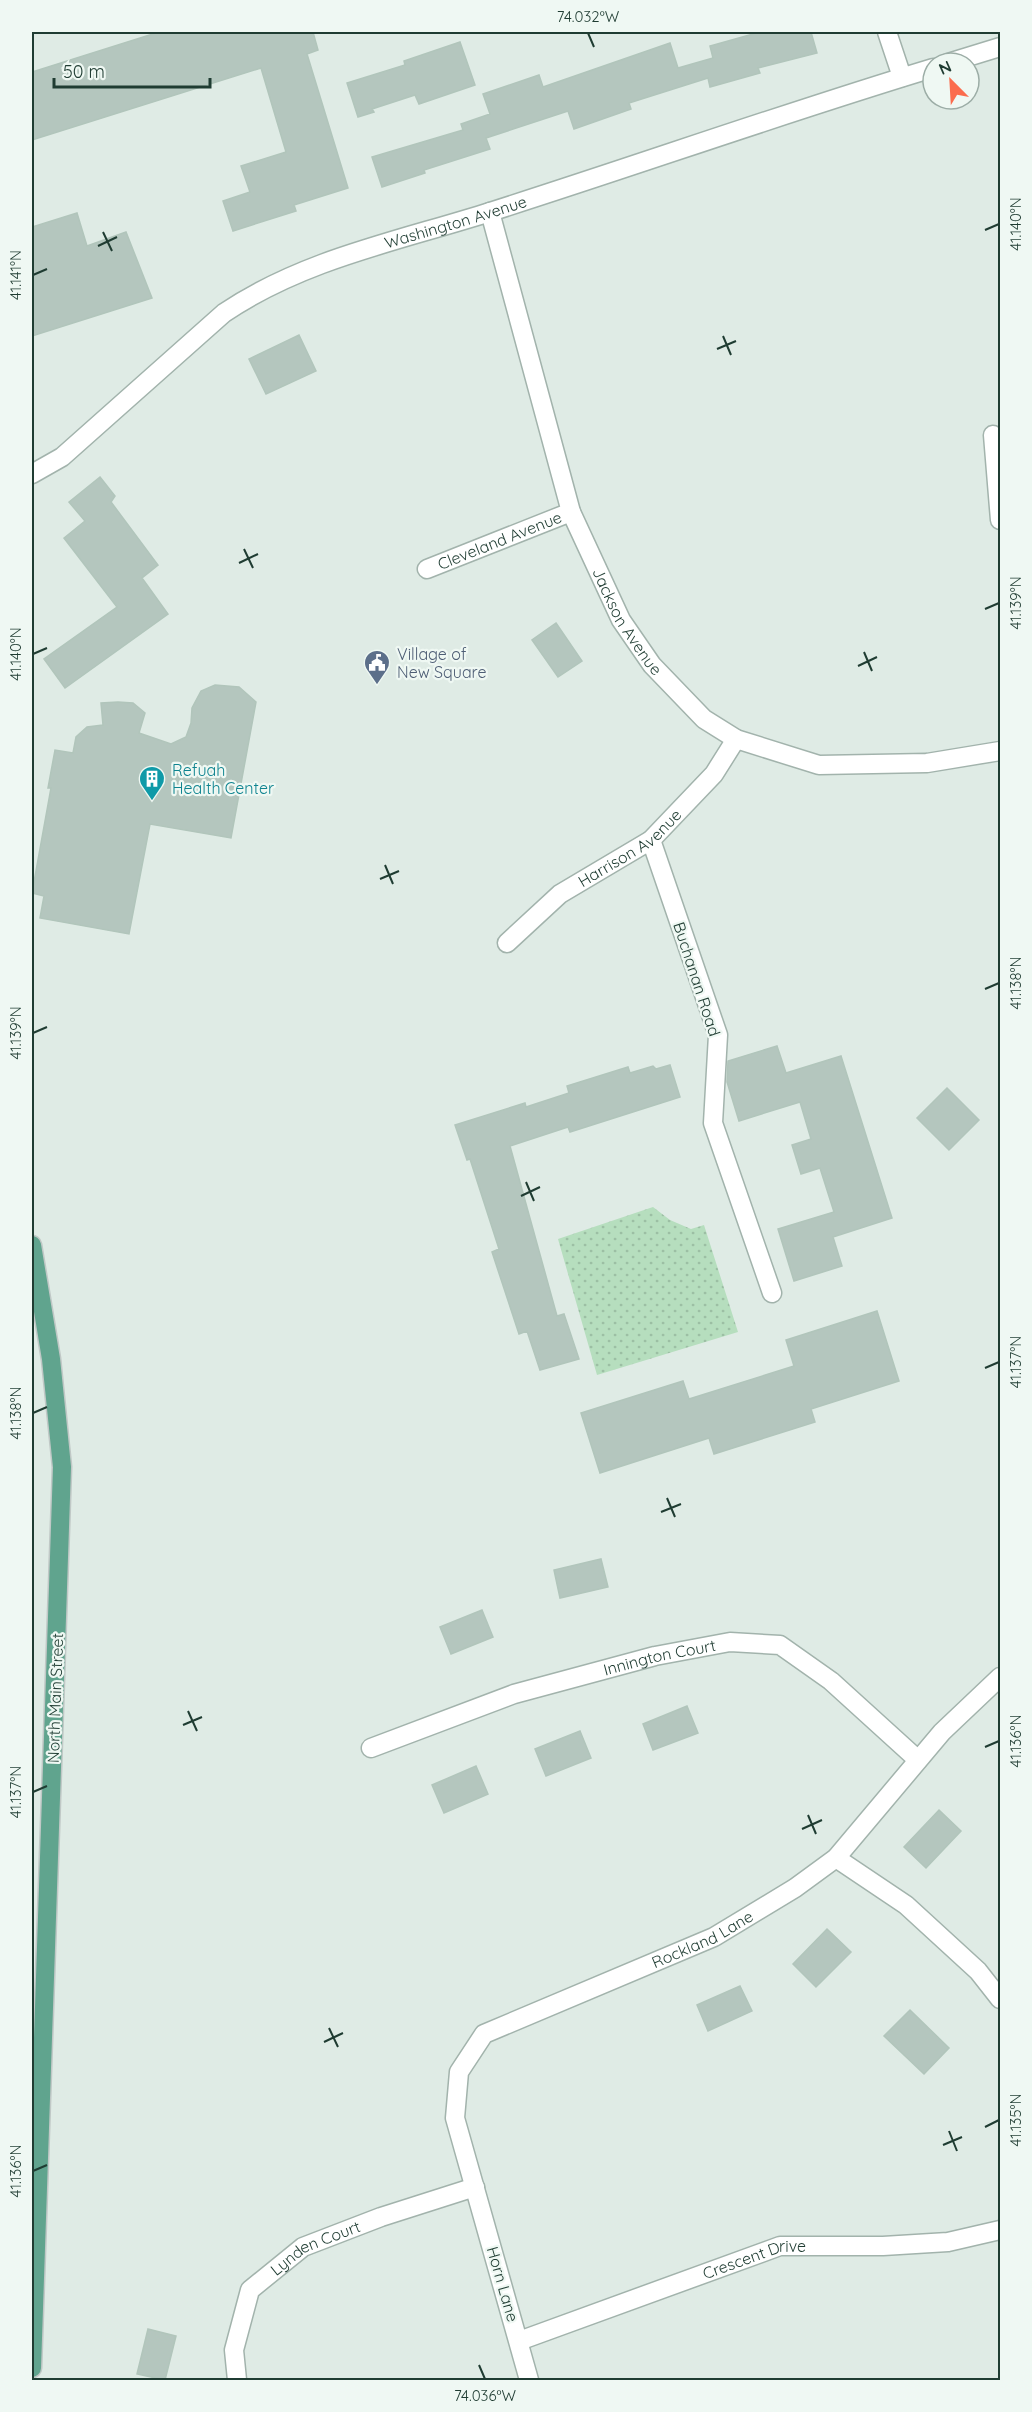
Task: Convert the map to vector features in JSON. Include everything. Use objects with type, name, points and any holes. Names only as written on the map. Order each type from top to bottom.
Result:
[{"type":"main road","name":"North Main Street","points":[[32,1251],[51,1359],[62,1467],[32,2368]]},
{"type":"street","points":[[887,32],[902,77]]},
{"type":"street","points":[[981,53],[1000,47]]},
{"type":"street","name":"Washington Avenue","points":[[32,474],[62,457],[224,313],[252,294],[320,263],[490,212],[820,102],[921,71]]},
{"type":"street","name":"Jackson Avenue","points":[[490,212],[571,512],[621,620],[652,665],[704,718],[736,739],[819,765],[927,763],[1000,752]]},
{"type":"street","points":[[993,435],[1000,520]]},
{"type":"street","name":"Cleveland Avenue","points":[[427,569],[571,512]]},
{"type":"street","name":"Harrison Avenue","points":[[507,943],[560,894],[651,840],[714,774],[736,739]]},
{"type":"street","name":"Buchanan Road","points":[[651,840],[718,1035],[713,1123],[772,1293]]},
{"type":"street","name":"Innington Court","points":[[371,1748],[514,1694],[655,1656],[730,1642],[780,1645],[831,1681],[918,1760]]},
{"type":"street","name":"Rockland Lane","points":[[476,2187],[455,2118],[459,2072],[484,2034],[714,1937],[795,1888],[836,1858],[942,1732],[1000,1677]]},
{"type":"street","points":[[836,1858],[906,1905],[978,1971],[1000,1999]]},
{"type":"street","name":"Horn Lane","points":[[476,2187],[529,2380]]},
{"type":"street","name":"Lynden Court","points":[[237,2380],[234,2350],[250,2290],[303,2247],[381,2217],[476,2187]]},
{"type":"street","name":"Crescent Drive","points":[[519,2341],[780,2246],[883,2246],[948,2242],[1000,2230]]},
{"type":"green space","points":[[653,1207],[670,1220],[691,1229],[704,1225],[738,1332],[597,1375],[558,1239]]},
{"type":"building","points":[[159,32],[313,32],[318,50],[307,54],[348,188],[294,205],[296,211],[233,231],[223,201],[250,192],[241,166],[286,152],[261,68],[32,140],[32,72]]},
{"type":"building","points":[[760,32],[811,32],[817,53],[758,68],[760,73],[710,87],[708,78],[629,103],[631,109],[574,129],[568,111],[486,138],[490,149],[424,170],[425,173],[382,187],[372,157],[463,130],[461,124],[490,114],[483,94],[539,75],[543,87],[670,43],[678,68],[713,58],[710,46]]},
{"type":"building","points":[[460,42],[475,85],[419,104],[415,95],[372,109],[374,112],[358,117],[347,83],[405,65],[404,61]]},
{"type":"building","points":[[77,213],[87,246],[126,232],[152,298],[32,336],[32,227]]},
{"type":"building","points":[[299,335],[316,371],[266,394],[249,359]]},
{"type":"building","points":[[100,477],[115,496],[111,502],[158,565],[142,578],[168,614],[65,688],[44,659],[117,607],[64,538],[85,521],[69,502]]},
{"type":"building","points":[[556,623],[582,661],[558,677],[532,640]]},
{"type":"building","name":"Refuah Health Center","points":[[215,685],[239,687],[256,702],[231,838],[150,824],[129,934],[40,918],[44,896],[32,893],[51,788],[48,788],[55,750],[73,753],[76,737],[87,727],[103,725],[101,703],[118,702],[133,703],[145,713],[139,733],[171,744],[186,737],[191,723],[192,708],[201,691]]},
{"type":"building","points":[[777,1046],[786,1073],[841,1056],[892,1218],[833,1237],[842,1266],[794,1281],[778,1229],[834,1212],[820,1168],[801,1174],[792,1145],[811,1139],[800,1102],[739,1121],[727,1082],[728,1061]]},
{"type":"building","points":[[670,1065],[680,1097],[570,1132],[568,1127],[510,1146],[557,1316],[564,1314],[579,1359],[540,1370],[527,1331],[519,1334],[492,1252],[499,1249],[470,1159],[467,1160],[455,1125],[525,1103],[526,1107],[569,1093],[567,1086],[628,1067],[630,1073],[653,1066],[656,1069]]},
{"type":"building","points":[[947,1088],[979,1120],[949,1150],[917,1118]]},
{"type":"building","points":[[877,1311],[899,1381],[811,1409],[815,1422],[714,1454],[709,1438],[600,1473],[581,1413],[683,1381],[689,1399],[794,1366],[786,1340]]},
{"type":"building","points":[[601,1559],[608,1587],[560,1598],[554,1570]]},
{"type":"building","points":[[482,1610],[493,1637],[451,1654],[440,1627]]},
{"type":"building","points":[[687,1706],[698,1733],[653,1750],[643,1724]]},
{"type":"building","points":[[580,1731],[591,1758],[546,1776],[535,1749]]},
{"type":"building","points":[[476,1766],[488,1794],[444,1813],[432,1785]]},
{"type":"building","points":[[939,1810],[961,1831],[926,1868],[904,1847]]},
{"type":"building","points":[[827,1929],[851,1952],[816,1987],[793,1964]]},
{"type":"building","points":[[740,1986],[752,2011],[708,2031],[697,2005]]},
{"type":"building","points":[[910,2010],[949,2048],[924,2074],[884,2036]]},
{"type":"building","points":[[148,2329],[176,2336],[165,2380],[137,2374]]},
{"type":"place","name":"Village of New Square","points":[[377,686]]},
{"type":"place","name":"Refuah Health Center","points":[[152,802]]}]
